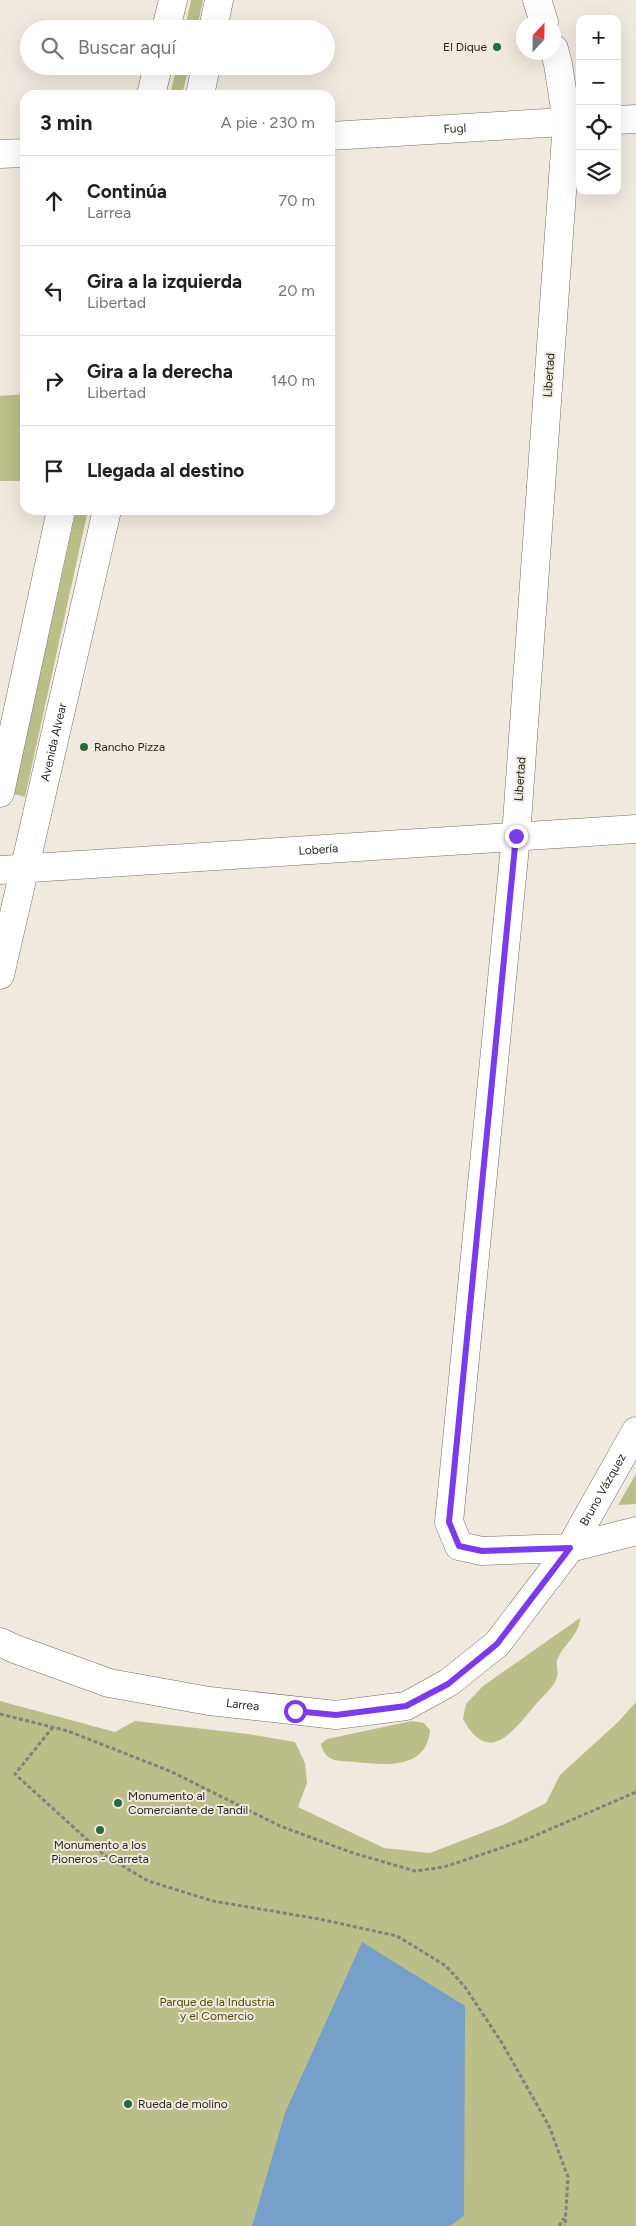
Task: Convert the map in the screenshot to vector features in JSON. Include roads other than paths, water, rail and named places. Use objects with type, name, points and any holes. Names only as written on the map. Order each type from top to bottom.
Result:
[{"type":"street","points":[[168,20],[172,0]]},
{"type":"street","points":[[215,20],[219,0]]},
{"type":"street","points":[[537,0],[542,15]]},
{"type":"street","name":"Libertad","points":[[557,60],[574,122],[516,836],[449,1522],[459,1546],[482,1551],[570,1548]]},
{"type":"street","points":[[153,90],[156,75]]},
{"type":"street","points":[[201,90],[204,75]]},
{"type":"street","points":[[621,120],[636,119]]},
{"type":"street","name":"Fugl","points":[[335,136],[574,122]]},
{"type":"street","points":[[0,154],[20,153]]},
{"type":"street","points":[[0,793],[61,515]]},
{"type":"street","name":"Avenida Alvear","points":[[0,975],[13,869],[106,515]]},
{"type":"street","name":"Lobería","points":[[13,869],[636,828]]},
{"type":"street","name":"Bruno Vázquez","points":[[570,1548],[636,1431]]},
{"type":"street","points":[[570,1548],[636,1531]]},
{"type":"street","name":"Larrea","points":[[0,1642],[15,1650],[109,1683],[209,1701],[336,1715],[406,1706],[448,1684],[497,1644],[570,1548]]},
{"type":"water","points":[[362,1942],[465,2006],[464,2216],[450,2226],[252,2226],[285,2113]]},
{"type":"place","name":"El Dique","points":[[497,47]]},
{"type":"place","name":"Rancho Pizza","points":[[84,747]]},
{"type":"place","name":"Monumento al Comerciante de Tandil","points":[[118,1803]]},
{"type":"place","name":"Monumento a los Pioneros - Carreta","points":[[100,1830]]},
{"type":"place","name":"Rueda de molino","points":[[128,2104]]},
{"type":"park label","name":"Parque de la Industria y el Comercio","points":[[217,2009]]}]
